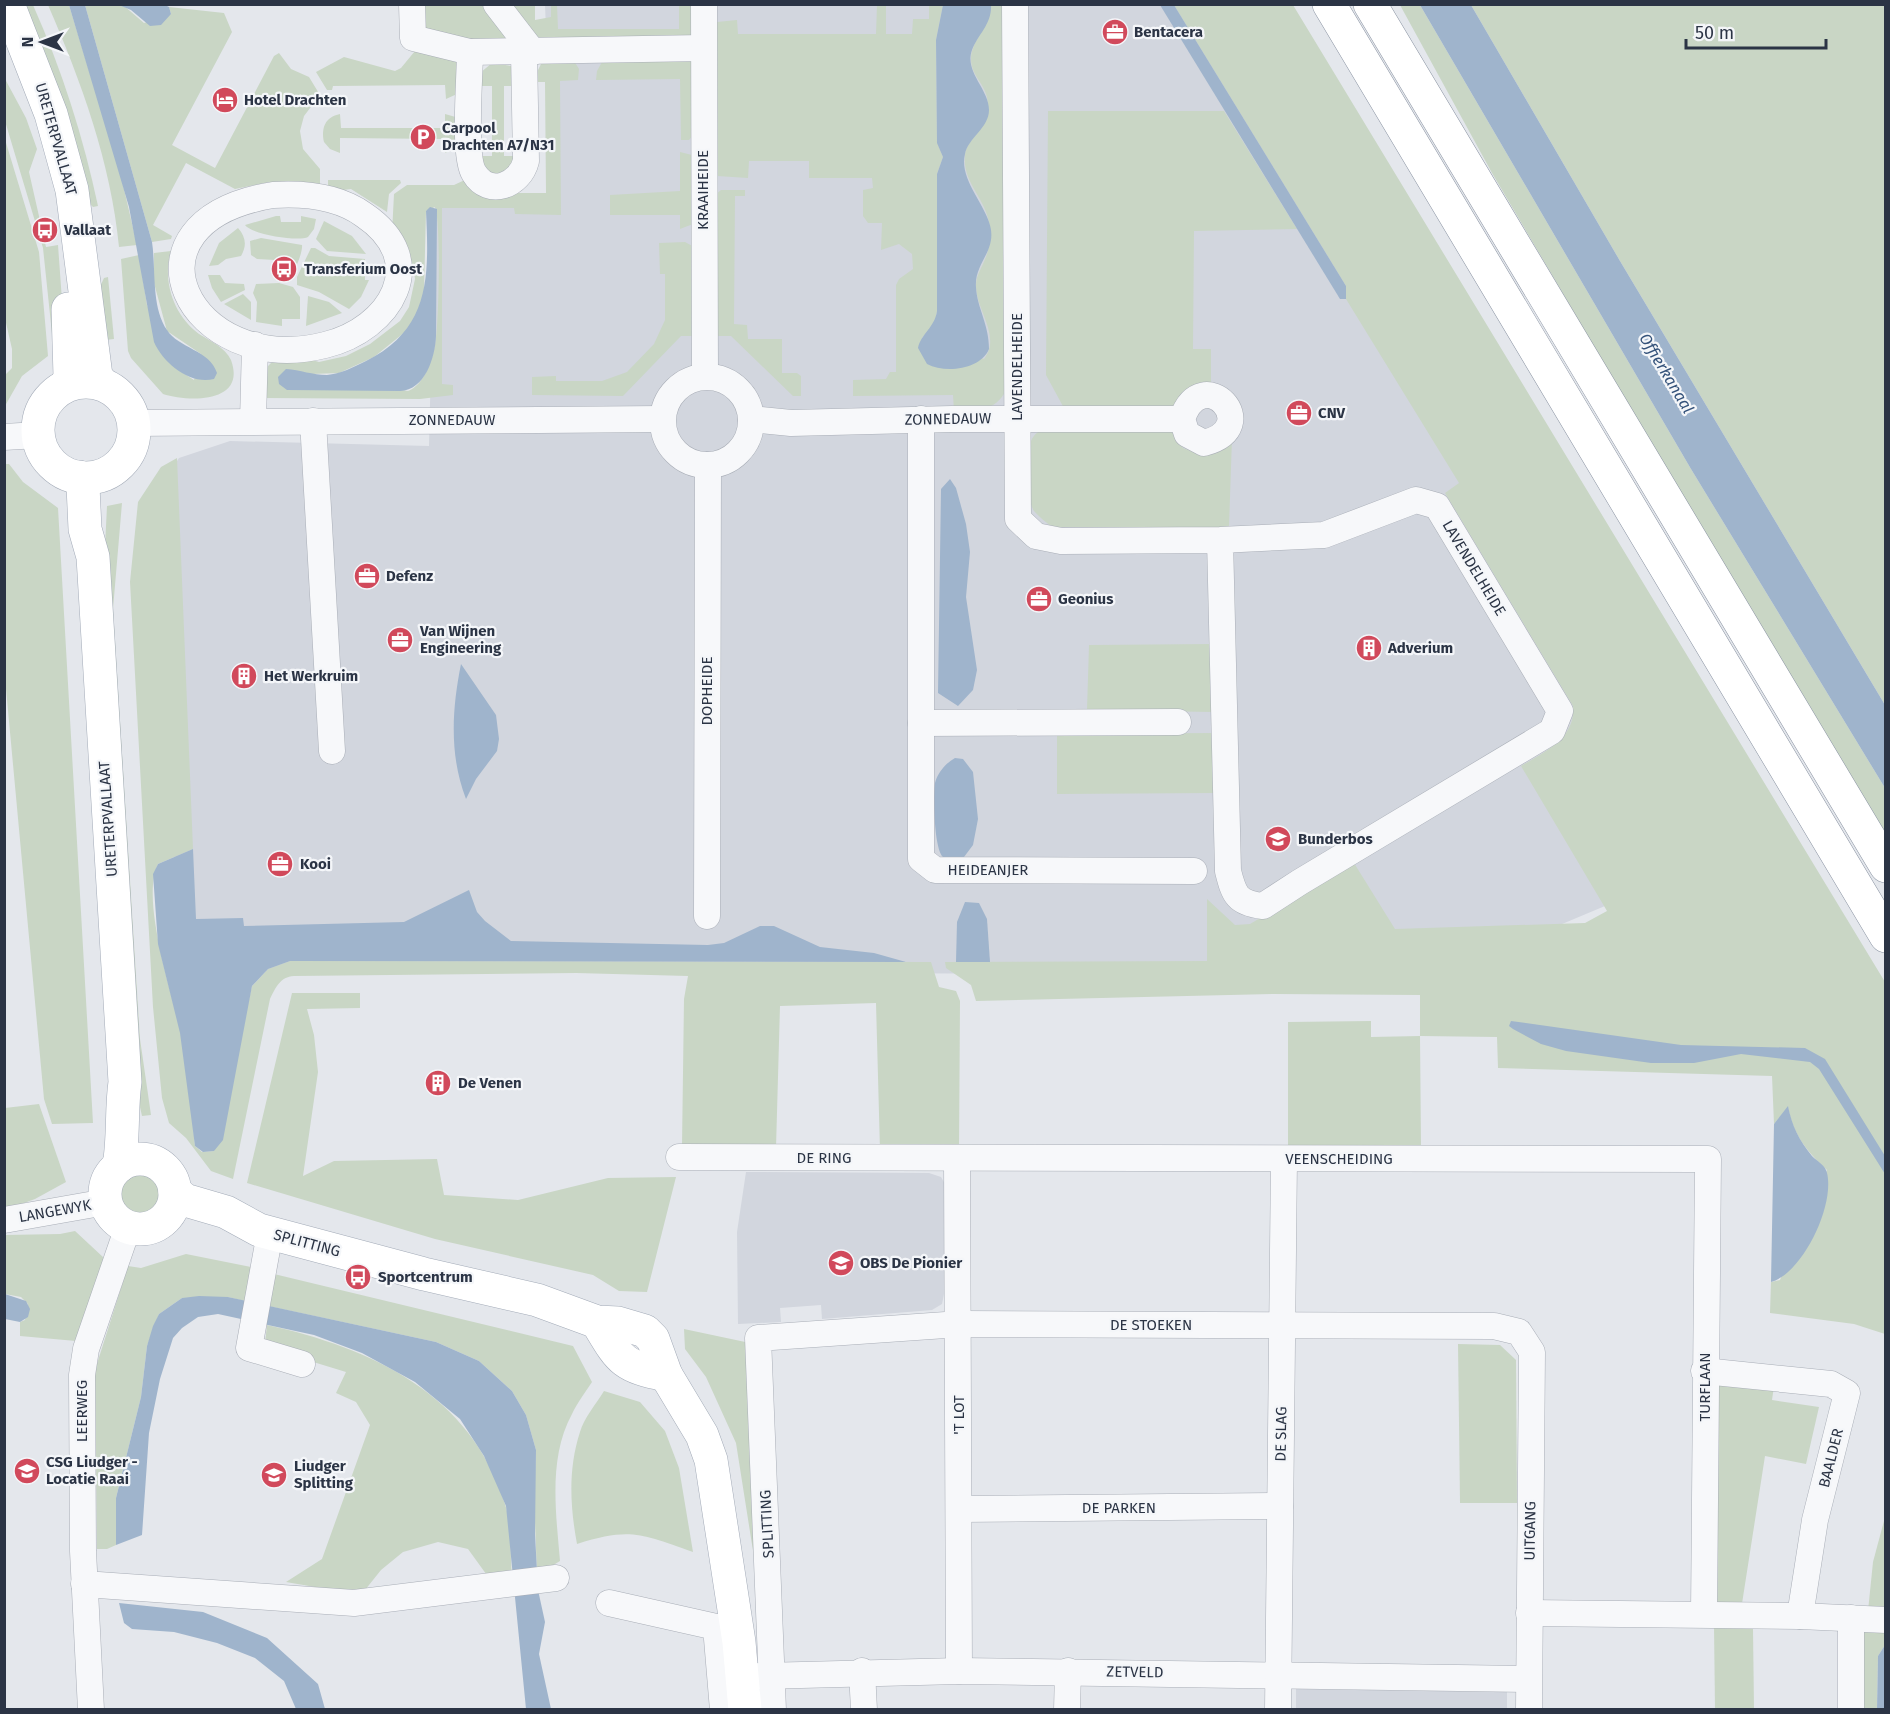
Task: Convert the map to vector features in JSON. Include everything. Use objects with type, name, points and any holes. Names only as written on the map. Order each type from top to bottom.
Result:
[{"type":"main road","name":"URETERPVALLAAT","points":[[8,4],[51,114],[72,190],[96,376],[102,384]]},
{"type":"main road","points":[[1329,4],[1886,936]]},
{"type":"main road","points":[[1370,4],[1886,866]]},
{"type":"main road","name":"URETERPVALLAAT","points":[[4,46],[26,99],[54,202],[67,288],[70,376],[67,385]]},
{"type":"main road","points":[[85,381],[102,384],[117,393],[128,407],[133,423],[133,438],[128,453],[119,464],[93,475],[67,474],[47,459],[38,435],[39,420],[44,405],[54,393],[67,385],[85,381]]},
{"type":"main road","name":"URETERPVALLAAT","points":[[93,475],[83,486],[85,529],[93,557],[125,1082],[121,1106],[122,1149],[132,1163]]},
{"type":"main road","points":[[132,1163],[166,1171],[172,1203],[151,1228],[128,1227],[114,1218],[106,1202],[105,1191],[108,1180],[132,1163]]},
{"type":"main road","name":"SPLITTING","points":[[172,1203],[180,1214],[222,1227],[264,1231],[424,1274],[537,1300],[597,1322],[625,1324],[645,1331],[653,1339],[666,1375],[702,1435],[711,1460],[745,1676],[745,1710]]},
{"type":"street","points":[[412,4],[413,38],[470,52],[704,48]]},
{"type":"street","points":[[470,52],[469,160],[477,177],[493,186],[511,183],[523,170],[526,161],[529,52],[496,4]]},
{"type":"street","name":"KRAAIHEIDE","points":[[704,4],[705,376]]},
{"type":"street","name":"LAVENDELHEIDE","points":[[1015,4],[1018,519],[1036,536],[1061,541],[1221,540],[1324,535],[1416,500],[1437,506],[1560,711],[1552,731],[1263,906],[1247,904],[1233,893],[1228,871],[1221,540]]},
{"type":"street","points":[[290,194],[324,198],[350,206],[382,229],[394,248],[399,276],[392,300],[375,321],[354,335],[324,346],[290,350],[255,345],[231,337],[209,324],[198,314],[185,292],[182,280],[182,260],[188,244],[205,223],[240,202],[290,194]]},
{"type":"street","points":[[253,421],[255,345]]},
{"type":"street","points":[[705,376],[729,382],[745,397],[751,418],[750,433],[743,447],[731,459],[708,465],[683,459],[669,445],[662,419],[670,396],[684,382],[705,376]]},
{"type":"street","name":"ZONNEDAUW","points":[[751,418],[791,423],[921,419],[1182,419]]},
{"type":"street","name":"ZONNEDAUW","points":[[133,423],[662,419]]},
{"type":"street","name":"HEIDEANJER","points":[[921,419],[921,860],[935,870],[1194,871]]},
{"type":"street","points":[[313,421],[332,750]]},
{"type":"street","points":[[4,437],[38,435]]},
{"type":"street","name":"DOPHEIDE","points":[[706,916],[708,465]]},
{"type":"street","points":[[921,723],[1178,722]]},
{"type":"street","name":"DE RING","points":[[679,1157],[964,1159]]},
{"type":"street","name":"VEENSCHEIDING","points":[[964,1159],[1708,1159]]},
{"type":"street","name":"'T LOT","points":[[959,1671],[960,1324],[964,1159]]},
{"type":"street","name":"DE SLAG","points":[[1278,1710],[1284,1159]]},
{"type":"street","name":"TURFLAAN","points":[[1704,1614],[1704,1371],[1708,1159]]},
{"type":"street","name":"LANGEWYK","points":[[4,1220],[106,1202]]},
{"type":"street","name":"LEERWEG","points":[[91,1710],[84,1584],[83,1363],[128,1227]]},
{"type":"street","points":[[264,1231],[259,1297],[249,1348],[302,1364]]},
{"type":"street","name":"DE STOEKEN","points":[[758,1338],[960,1324],[1494,1326],[1519,1332],[1532,1352]]},
{"type":"street","name":"SPLITTING","points":[[723,1710],[745,1676],[758,1338]]},
{"type":"street","name":"UITGANG","points":[[1529,1710],[1532,1352]]},
{"type":"street","name":"BAALDER","points":[[1704,1371],[1831,1384],[1846,1393],[1815,1520],[1800,1617]]},
{"type":"street","name":"DE PARKEN","points":[[959,1509],[1280,1506]]},
{"type":"street","points":[[84,1584],[354,1603],[499,1587],[556,1578]]},
{"type":"street","name":"SPLITTING","points":[[609,1603],[716,1627],[745,1676],[773,1710]]},
{"type":"street","points":[[1529,1613],[1704,1614],[1886,1620]]},
{"type":"street","points":[[1851,1618],[1851,1710]]},
{"type":"street","points":[[862,1671],[864,1710]]},
{"type":"street","name":"ZETVELD","points":[[745,1676],[862,1671],[1068,1671],[1528,1679]]},
{"type":"street","points":[[1067,1710],[1068,1671]]},
{"type":"shaded area","points":[[545,5],[1247,5],[1755,843],[1441,975],[182,971],[152,501],[179,458],[230,441],[429,446],[435,199],[553,198]]},
{"type":"shaded area","name":"OBS De Pionier","points":[[746,1172],[929,1173],[941,1177],[945,1184],[942,1304],[932,1310],[822,1319],[821,1305],[780,1308],[781,1322],[738,1324],[737,1232]]},
{"type":"shaded area","points":[[1296,1689],[1507,1692],[1507,1709],[1296,1709]]},
{"type":"green space","points":[[886,4],[886,34],[912,34],[913,19],[929,19],[929,5],[943,5],[936,40],[937,142],[943,157],[937,174],[937,311],[935,323],[922,338],[984,359],[989,350],[990,341],[979,303],[976,281],[988,252],[990,227],[984,206],[967,174],[965,155],[966,149],[986,116],[988,107],[987,97],[972,65],[972,52],[988,19],[991,5],[1004,5],[1006,390],[996,403],[977,410],[954,411],[953,395],[853,396],[853,380],[886,379],[890,372],[896,372],[896,285],[899,279],[913,269],[912,254],[899,244],[881,250],[882,223],[868,223],[863,216],[863,190],[873,188],[872,178],[809,178],[809,161],[749,161],[748,178],[717,176],[715,25],[717,22],[737,20],[738,34],[876,34],[877,5]]},
{"type":"green space","points":[[13,5],[33,5],[44,29],[71,104],[98,206],[93,207],[89,203]]},
{"type":"green space","points":[[48,5],[69,5],[120,172],[137,245],[119,247],[109,184],[93,123]]},
{"type":"green space","points":[[85,5],[123,5],[144,23],[171,14],[169,7],[224,13],[232,32],[172,145],[215,168],[274,56],[279,53],[291,69],[309,77],[320,95],[304,116],[300,131],[303,149],[320,169],[320,184],[270,182],[235,189],[186,163],[153,225],[172,236],[171,239],[152,242]]},
{"type":"green space","points":[[418,5],[485,5],[518,42],[472,44],[423,27]]},
{"type":"green space","points":[[505,5],[535,5],[535,20],[551,17],[551,5],[557,5],[558,29],[679,29],[679,5],[695,5],[692,37],[540,41]]},
{"type":"green space","points":[[1174,5],[1293,5],[1885,982],[1885,1334],[1854,1324],[1770,1313],[1771,1282],[1780,1280],[1827,1170],[1802,1142],[1793,1126],[1788,1107],[1774,1124],[1772,1076],[1498,1068],[1497,1037],[1420,1036],[1420,995],[1274,994],[976,1001],[971,985],[946,968],[945,962],[1207,961],[1207,899],[1235,925],[1250,924],[1354,863],[1395,929],[1585,923],[1607,911],[1521,766],[1557,743],[1564,735],[1573,717],[1573,706],[1445,493],[1459,483],[1346,299],[1346,286]]},
{"type":"green space","points":[[1400,5],[1420,5],[1691,469],[1885,788],[1885,841],[1492,173]]},
{"type":"green space","points":[[1471,5],[1884,5],[1885,705],[1620,261]]},
{"type":"green space","points":[[415,51],[441,53],[460,63],[457,94],[446,99],[445,85],[333,86],[332,90],[327,90],[316,72],[344,57],[395,71],[401,68]]},
{"type":"green space","points":[[574,61],[579,69],[578,80],[560,81],[561,215],[515,214],[514,208],[442,208],[442,384],[453,385],[453,395],[420,399],[263,398],[265,369],[275,359],[298,356],[319,362],[346,356],[370,344],[400,321],[409,307],[415,279],[414,271],[392,233],[394,194],[407,185],[454,185],[469,178],[494,193],[546,193],[545,82],[532,82],[541,64]],"holes":[[[435,207],[438,318],[434,351],[419,383],[408,391],[283,370],[312,374],[339,373],[374,357],[405,332],[419,312],[424,292],[426,211]]]},
{"type":"green space","points":[[691,61],[695,133],[689,140],[681,140],[680,79],[596,80],[597,71],[602,62]]},
{"type":"green space","points":[[492,63],[511,66],[517,86],[504,86],[504,156],[517,156],[509,174],[487,174],[478,156],[492,156],[492,86],[478,86],[480,73]]},
{"type":"green space","points":[[4,77],[26,118],[37,149],[29,172],[46,247],[58,245],[65,342],[53,343],[43,248],[5,121]]},
{"type":"green space","points":[[1048,111],[1224,111],[1297,229],[1194,231],[1193,349],[1211,349],[1211,383],[1182,394],[1172,408],[1065,410],[1046,375]]},
{"type":"green space","points":[[340,114],[341,128],[445,128],[445,114],[459,118],[458,148],[445,153],[445,139],[340,138],[340,153],[330,149],[324,142],[323,132],[328,120]]},
{"type":"green space","points":[[4,136],[39,252],[48,356],[22,376],[5,406],[5,375],[12,368],[12,349],[4,314]]},
{"type":"green space","points":[[680,152],[692,155],[693,224],[680,229],[680,215],[610,215],[610,195],[680,191]]},
{"type":"green space","points":[[328,180],[400,180],[401,183],[389,194],[387,212],[351,189],[328,192]]},
{"type":"green space","points":[[721,190],[745,190],[745,196],[735,196],[734,324],[747,325],[748,339],[782,339],[782,373],[797,373],[801,376],[801,396],[793,396],[731,336],[715,336],[715,195]]},
{"type":"green space","points":[[280,216],[281,222],[301,222],[301,216],[316,219],[314,229],[308,237],[285,238],[265,234],[245,225]]},
{"type":"green space","points":[[324,221],[352,236],[366,254],[327,251],[316,239]]},
{"type":"green space","points":[[238,228],[245,242],[241,256],[209,266],[219,243]]},
{"type":"green space","points":[[261,238],[302,245],[297,264],[286,279],[281,277],[275,260],[257,259],[251,255],[250,241]]},
{"type":"green space","points":[[685,242],[696,248],[696,336],[681,336],[623,396],[532,395],[532,377],[556,376],[556,381],[602,381],[627,372],[654,344],[665,320],[665,274],[660,274],[659,243]]},
{"type":"green space","points":[[311,248],[329,256],[365,259],[365,280],[369,280],[361,297],[349,309],[319,292],[297,285],[297,277]]},
{"type":"green space","points":[[171,251],[168,274],[176,307],[190,326],[221,348],[231,360],[234,374],[231,385],[223,392],[212,396],[186,398],[163,394],[131,358],[128,351],[121,259],[139,255],[147,305],[177,369],[194,380],[201,354],[167,331],[154,283],[154,253]]},
{"type":"green space","points":[[208,275],[220,275],[225,283],[244,284],[245,290],[221,302],[212,288]]},
{"type":"green space","points":[[108,277],[114,339],[97,341],[93,302],[104,278]]},
{"type":"green space","points":[[279,283],[293,287],[300,297],[300,319],[282,319],[282,326],[256,322],[257,302],[253,293],[256,284]]},
{"type":"green space","points":[[243,294],[251,302],[251,320],[224,304]]},
{"type":"green space","points":[[308,296],[329,302],[342,313],[306,326]]},
{"type":"green space","points":[[1045,428],[1170,429],[1183,448],[1200,454],[1232,438],[1229,527],[1052,527],[1034,511],[1028,487],[1029,447],[1034,436]]},
{"type":"green space","points":[[177,458],[193,849],[158,864],[153,880],[153,901],[160,948],[181,1035],[195,1146],[202,1152],[214,1151],[252,986],[268,969],[290,961],[931,962],[939,987],[956,991],[960,1001],[959,1150],[880,1150],[876,1003],[780,1006],[776,1148],[682,1147],[684,999],[688,976],[576,973],[294,976],[285,978],[270,999],[233,1179],[211,1171],[186,1138],[169,1123],[162,1098],[153,1007],[130,582],[138,502],[161,467]]},
{"type":"green space","points":[[4,464],[9,464],[23,482],[58,508],[93,1123],[52,1124],[44,1099],[5,678]]},
{"type":"green space","points":[[122,503],[113,609],[140,1039],[151,1115],[142,1116],[130,1062],[102,608],[107,506]]},
{"type":"green space","points":[[1213,644],[1213,712],[1087,710],[1089,645]]},
{"type":"green space","points":[[1215,733],[1215,793],[1057,794],[1057,734]]},
{"type":"green space","points":[[292,993],[360,993],[360,1008],[307,1009],[314,1035],[318,1072],[303,1176],[334,1161],[437,1159],[444,1195],[518,1200],[608,1178],[676,1177],[647,1292],[619,1291],[593,1275],[435,1239],[247,1183]]},
{"type":"green space","points":[[1371,1021],[1371,1037],[1420,1036],[1421,1147],[1288,1146],[1288,1022]]},
{"type":"green space","points":[[39,1104],[66,1182],[35,1199],[5,1210],[5,1108]]},
{"type":"green space","points":[[140,1174],[148,1175],[155,1180],[160,1187],[160,1203],[155,1210],[148,1215],[140,1216],[132,1215],[125,1210],[120,1203],[119,1195],[120,1187],[125,1180],[132,1175]]},
{"type":"green space","points":[[75,1231],[104,1258],[76,1341],[20,1336],[20,1322],[25,1320],[28,1304],[21,1297],[5,1294],[5,1235],[60,1234]]},
{"type":"green space","points":[[186,1254],[256,1268],[249,1302],[228,1297],[182,1298],[159,1314],[147,1346],[141,1397],[116,1498],[116,1545],[107,1549],[97,1549],[95,1370],[128,1266],[141,1268]]},
{"type":"green space","points":[[274,1274],[573,1346],[592,1382],[572,1414],[559,1449],[556,1486],[560,1561],[537,1575],[534,1495],[536,1450],[526,1415],[512,1391],[479,1361],[436,1342],[268,1306]]},
{"type":"green space","points":[[267,1325],[344,1347],[379,1363],[413,1382],[442,1405],[468,1433],[489,1466],[505,1504],[510,1531],[512,1577],[489,1578],[468,1549],[438,1542],[403,1552],[381,1570],[361,1595],[286,1582],[322,1559],[370,1425],[356,1402],[336,1393],[346,1372],[265,1343]]},
{"type":"green space","points":[[684,1329],[750,1343],[765,1627],[736,1443],[706,1377],[685,1349]]},
{"type":"green space","points":[[1458,1344],[1500,1345],[1516,1360],[1517,1503],[1460,1503]]},
{"type":"green space","points":[[1711,1380],[1774,1386],[1772,1400],[1819,1407],[1806,1464],[1765,1456],[1741,1610],[1711,1610]]},
{"type":"green space","points":[[604,1391],[640,1402],[665,1431],[679,1468],[693,1552],[648,1537],[624,1534],[577,1544],[572,1502],[573,1460],[582,1427]]},
{"type":"green space","points":[[1885,1517],[1885,1613],[1868,1611],[1873,1562]]},
{"type":"green space","points":[[1714,1626],[1753,1629],[1754,1709],[1715,1709]]},
{"type":"green space","points":[[1864,1626],[1885,1627],[1885,1645],[1878,1656],[1877,1709],[1857,1709]]},
{"type":"water","points":[[69,5],[85,5],[152,242],[156,299],[162,321],[178,341],[208,359],[217,373],[214,379],[196,379],[187,376],[164,358],[154,342],[129,207]]},
{"type":"water","points":[[119,5],[165,5],[169,7],[171,14],[161,25],[150,26],[131,10]]},
{"type":"water","points":[[943,5],[991,5],[989,18],[970,58],[971,66],[988,102],[988,116],[967,148],[964,163],[968,180],[986,214],[991,232],[989,248],[976,278],[978,302],[987,332],[989,349],[979,361],[953,369],[927,364],[918,348],[934,322],[937,311],[937,174],[943,157],[937,143],[936,40]]},
{"type":"water","points":[[1160,5],[1174,5],[1346,286],[1346,299],[1340,299]]},
{"type":"water","name":"Offierkanaal","points":[[1420,5],[1471,5],[1620,261],[1885,705],[1885,788],[1691,469]]},
{"type":"water","points":[[430,207],[437,209],[436,336],[431,363],[422,379],[409,389],[400,391],[287,390],[279,384],[278,377],[286,369],[327,375],[347,370],[387,348],[403,333],[422,298],[427,257],[426,211]]},
{"type":"water","points":[[950,479],[956,488],[966,524],[970,552],[966,597],[977,670],[973,690],[958,706],[938,693],[941,489]]},
{"type":"water","points":[[461,664],[496,715],[499,739],[497,751],[476,779],[466,799],[457,766],[454,732]]},
{"type":"water","points":[[955,758],[963,759],[973,772],[978,819],[973,845],[961,861],[943,857],[938,844],[935,822],[935,783],[943,768]]},
{"type":"water","points":[[193,849],[196,919],[243,918],[244,926],[404,922],[469,890],[477,912],[511,941],[708,945],[724,943],[760,926],[774,926],[820,947],[874,953],[906,962],[290,961],[268,969],[252,986],[223,1140],[214,1151],[203,1152],[195,1146],[180,1033],[158,944],[153,874],[158,864]]},
{"type":"water","points":[[965,902],[979,903],[987,919],[990,962],[956,962],[957,922]]},
{"type":"water","points":[[1511,1021],[1681,1045],[1805,1048],[1825,1059],[1885,1156],[1885,1174],[1819,1069],[1810,1062],[1741,1054],[1694,1063],[1651,1063],[1566,1051],[1541,1044],[1509,1026]]},
{"type":"water","points":[[1788,1106],[1800,1138],[1812,1156],[1826,1170],[1828,1187],[1821,1219],[1805,1252],[1783,1276],[1771,1282],[1774,1124]]},
{"type":"water","points":[[5,1294],[26,1301],[30,1309],[28,1317],[20,1322],[5,1319]]},
{"type":"water","points":[[228,1297],[436,1342],[479,1361],[512,1391],[526,1415],[536,1450],[535,1534],[538,1590],[545,1622],[539,1654],[551,1709],[526,1709],[506,1506],[484,1456],[460,1419],[415,1382],[362,1353],[314,1335],[218,1314],[198,1317],[182,1328],[173,1338],[160,1379],[149,1433],[142,1535],[116,1545],[116,1498],[141,1397],[147,1346],[153,1326],[159,1314],[182,1298]]},
{"type":"water","points":[[119,1603],[203,1612],[267,1638],[318,1684],[325,1709],[296,1709],[284,1681],[255,1658],[217,1643],[174,1632],[132,1629],[124,1623]]},
{"type":"water","points":[[1885,1645],[1885,1709],[1877,1709],[1878,1656]]},
{"type":"place","name":"Bentacera","points":[[1115,32]]},
{"type":"place","name":"Hotel Drachten","points":[[225,100]]},
{"type":"place","name":"Carpool Drachten A7/N31","points":[[423,137]]},
{"type":"place","name":"Vallaat","points":[[45,230]]},
{"type":"place","name":"Transferium Oost","points":[[284,269]]},
{"type":"place","name":"CNV","points":[[1299,413]]},
{"type":"place","name":"Defenz","points":[[367,576]]},
{"type":"place","name":"Geonius","points":[[1039,599]]},
{"type":"place","name":"Van Wijnen Engineering","points":[[400,640]]},
{"type":"place","name":"Adverium","points":[[1369,648]]},
{"type":"place","name":"Het Werkruim","points":[[244,676]]},
{"type":"place","name":"Bunderbos","points":[[1278,839]]},
{"type":"place","name":"Kooi","points":[[280,864]]},
{"type":"place","name":"De Venen","points":[[438,1083]]},
{"type":"place","name":"OBS De Pionier","points":[[841,1263]]},
{"type":"place","name":"Sportcentrum","points":[[358,1277]]},
{"type":"place","name":"CSG Liudger - Locatie Raai","points":[[27,1471]]},
{"type":"place","name":"Liudger Splitting","points":[[274,1475]]}]
